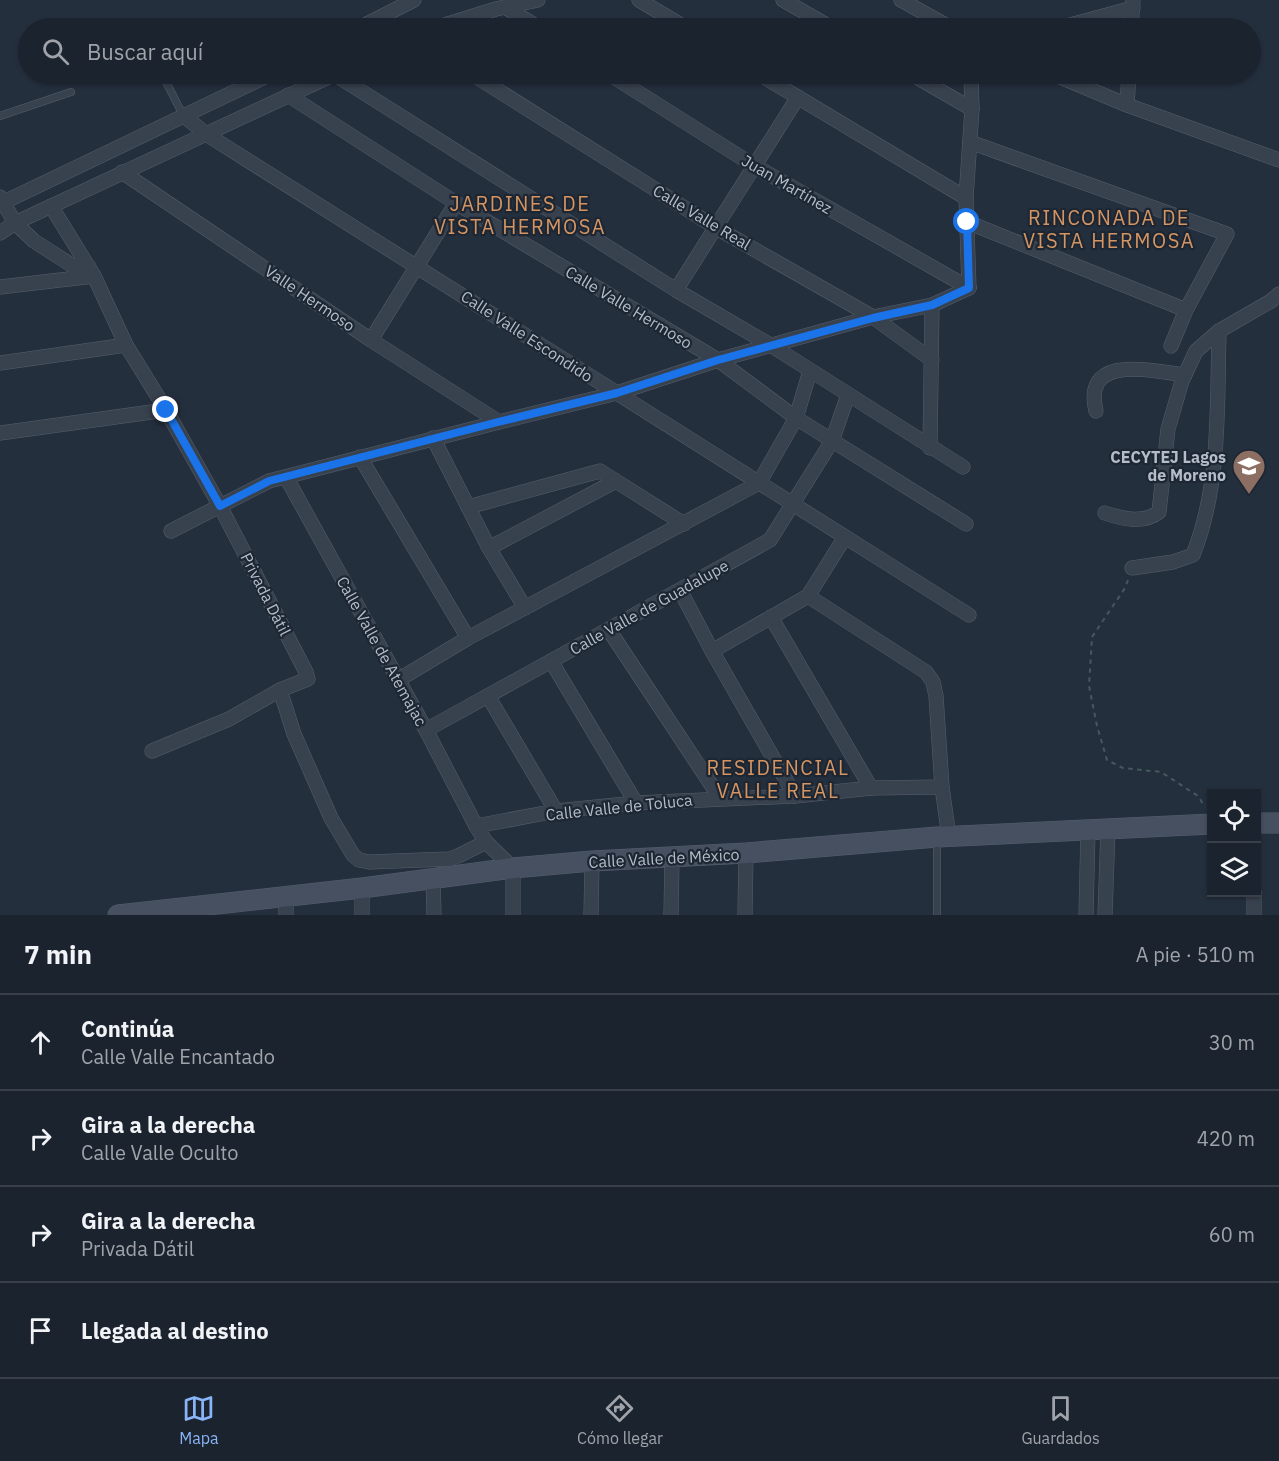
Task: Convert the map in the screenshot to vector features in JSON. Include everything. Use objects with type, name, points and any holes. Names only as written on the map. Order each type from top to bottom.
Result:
[{"type":"street","points":[[379,18],[414,0]]},
{"type":"street","points":[[468,18],[538,0]]},
{"type":"street","points":[[639,0],[669,18]]},
{"type":"street","points":[[783,0],[814,18]]},
{"type":"street","points":[[901,0],[933,18]]},
{"type":"street","points":[[1090,18],[1133,4]]},
{"type":"street","points":[[505,7],[523,18]]},
{"type":"street","points":[[92,272],[73,266],[34,241],[15,223],[1,201],[249,84]]},
{"type":"street","points":[[0,233],[15,223],[122,172],[313,84]]},
{"type":"street","points":[[351,84],[676,290],[772,346],[963,468]]},
{"type":"street","name":"Calle Valle Real","points":[[488,84],[716,227],[873,318],[932,360]]},
{"type":"street","name":"Juan Martínez","points":[[625,84],[753,165],[969,288]]},
{"type":"street","points":[[776,84],[966,198]]},
{"type":"street","points":[[928,84],[972,109]]},
{"type":"street","points":[[171,531],[269,481],[617,393],[718,360],[873,318],[932,305],[969,288],[966,198],[972,109],[971,84]]},
{"type":"street","points":[[1077,84],[1127,105],[1279,160]]},
{"type":"street","points":[[1127,105],[1128,84]]},
{"type":"street","name":"Calle Valle Hermoso","points":[[288,95],[456,203],[718,360],[796,418],[966,524]]},
{"type":"street","points":[[676,290],[798,97]]},
{"type":"street","name":"Calle Valle Escondido","points":[[183,115],[206,134],[969,615]]},
{"type":"street","points":[[970,142],[1227,234],[1186,310],[1171,346]]},
{"type":"street","name":"Valle Hermoso","points":[[122,172],[371,340],[498,422]]},
{"type":"street","points":[[371,340],[456,203]]},
{"type":"street","name":"Privada Dátil","points":[[51,206],[92,272],[126,345],[220,506],[306,672],[308,679],[280,690]]},
{"type":"street","points":[[967,222],[1186,310]]},
{"type":"street","points":[[0,287],[92,272]]},
{"type":"street","points":[[1105,513],[1122,519],[1150,519],[1159,512],[1168,429],[1185,375],[1197,351],[1220,331],[1276,300]]},
{"type":"street","points":[[930,448],[932,305]]},
{"type":"street","points":[[1132,568],[1173,562],[1193,555],[1203,529],[1216,452],[1220,331]]},
{"type":"street","points":[[0,363],[126,345]]},
{"type":"street","points":[[1096,411],[1093,397],[1100,381],[1111,371],[1128,368],[1185,375]]},
{"type":"street","points":[[398,680],[468,638],[759,483],[796,418],[810,371]]},
{"type":"street","name":"Calle Valle de Guadalupe","points":[[426,730],[770,540],[832,441],[848,395]]},
{"type":"street","points":[[0,432],[166,410]]},
{"type":"street","points":[[433,438],[489,548],[525,608]]},
{"type":"street","points":[[360,457],[468,638]]},
{"type":"street","points":[[468,507],[600,471],[684,524]]},
{"type":"street","name":"Calle Valle de Atemajac","points":[[286,477],[426,730],[476,826],[486,842],[513,868]]},
{"type":"street","points":[[489,548],[616,481]]},
{"type":"street","points":[[712,651],[808,597],[845,537]]},
{"type":"street","points":[[680,590],[795,796]]},
{"type":"street","points":[[808,597],[926,672],[933,682],[942,787],[943,837]]},
{"type":"street","points":[[771,617],[871,788]]},
{"type":"street","points":[[609,630],[720,798]]},
{"type":"street","points":[[551,661],[636,803]]},
{"type":"street","points":[[152,751],[229,719],[280,690],[294,734],[332,818],[353,855],[359,860],[369,862],[449,859],[486,842]]},
{"type":"street","points":[[488,696],[556,812]]},
{"type":"street","name":"Calle Valle de Toluca","points":[[476,826],[556,812],[636,803],[795,796],[871,788],[942,787]]},
{"type":"street","points":[[1261,823],[1279,823]]},
{"type":"street","name":"Calle Valle de México","points":[[129,914],[208,909],[286,895],[592,861],[746,854],[943,837],[1207,824]]},
{"type":"street","points":[[1105,915],[1108,829]]},
{"type":"street","points":[[1086,915],[1088,830]]},
{"type":"street","points":[[745,915],[746,854]]},
{"type":"street","points":[[671,915],[672,857]]},
{"type":"street","points":[[591,915],[592,861]]},
{"type":"street","points":[[513,868],[513,915]]},
{"type":"street","points":[[433,878],[434,915]]},
{"type":"street","points":[[362,888],[362,915]]},
{"type":"street","points":[[286,895],[286,915]]},
{"type":"street","points":[[1254,897],[1254,915]]},
{"type":"lane","points":[[167,84],[183,115]]},
{"type":"lane","points":[[0,116],[71,92]]},
{"type":"lane","points":[[937,915],[943,837]]},
{"type":"path","points":[[1132,568],[1125,588],[1092,637],[1089,686],[1107,760],[1123,768],[1161,772],[1198,796],[1207,811]]},
{"type":"place","name":"CECYTEJ Lagos de Moreno","points":[[1249,495]]},
{"type":"district","name":"JARDINES DE VISTA HERMOSA","points":[[520,214]]},
{"type":"district","name":"RINCONADA DE VISTA HERMOSA","points":[[1109,228]]},
{"type":"district","name":"RESIDENCIAL VALLE REAL","points":[[778,778]]},
{"type":"route","points":[[166,410],[220,506],[269,481],[617,393],[718,360],[873,318],[932,305],[969,288],[967,222]]}]
